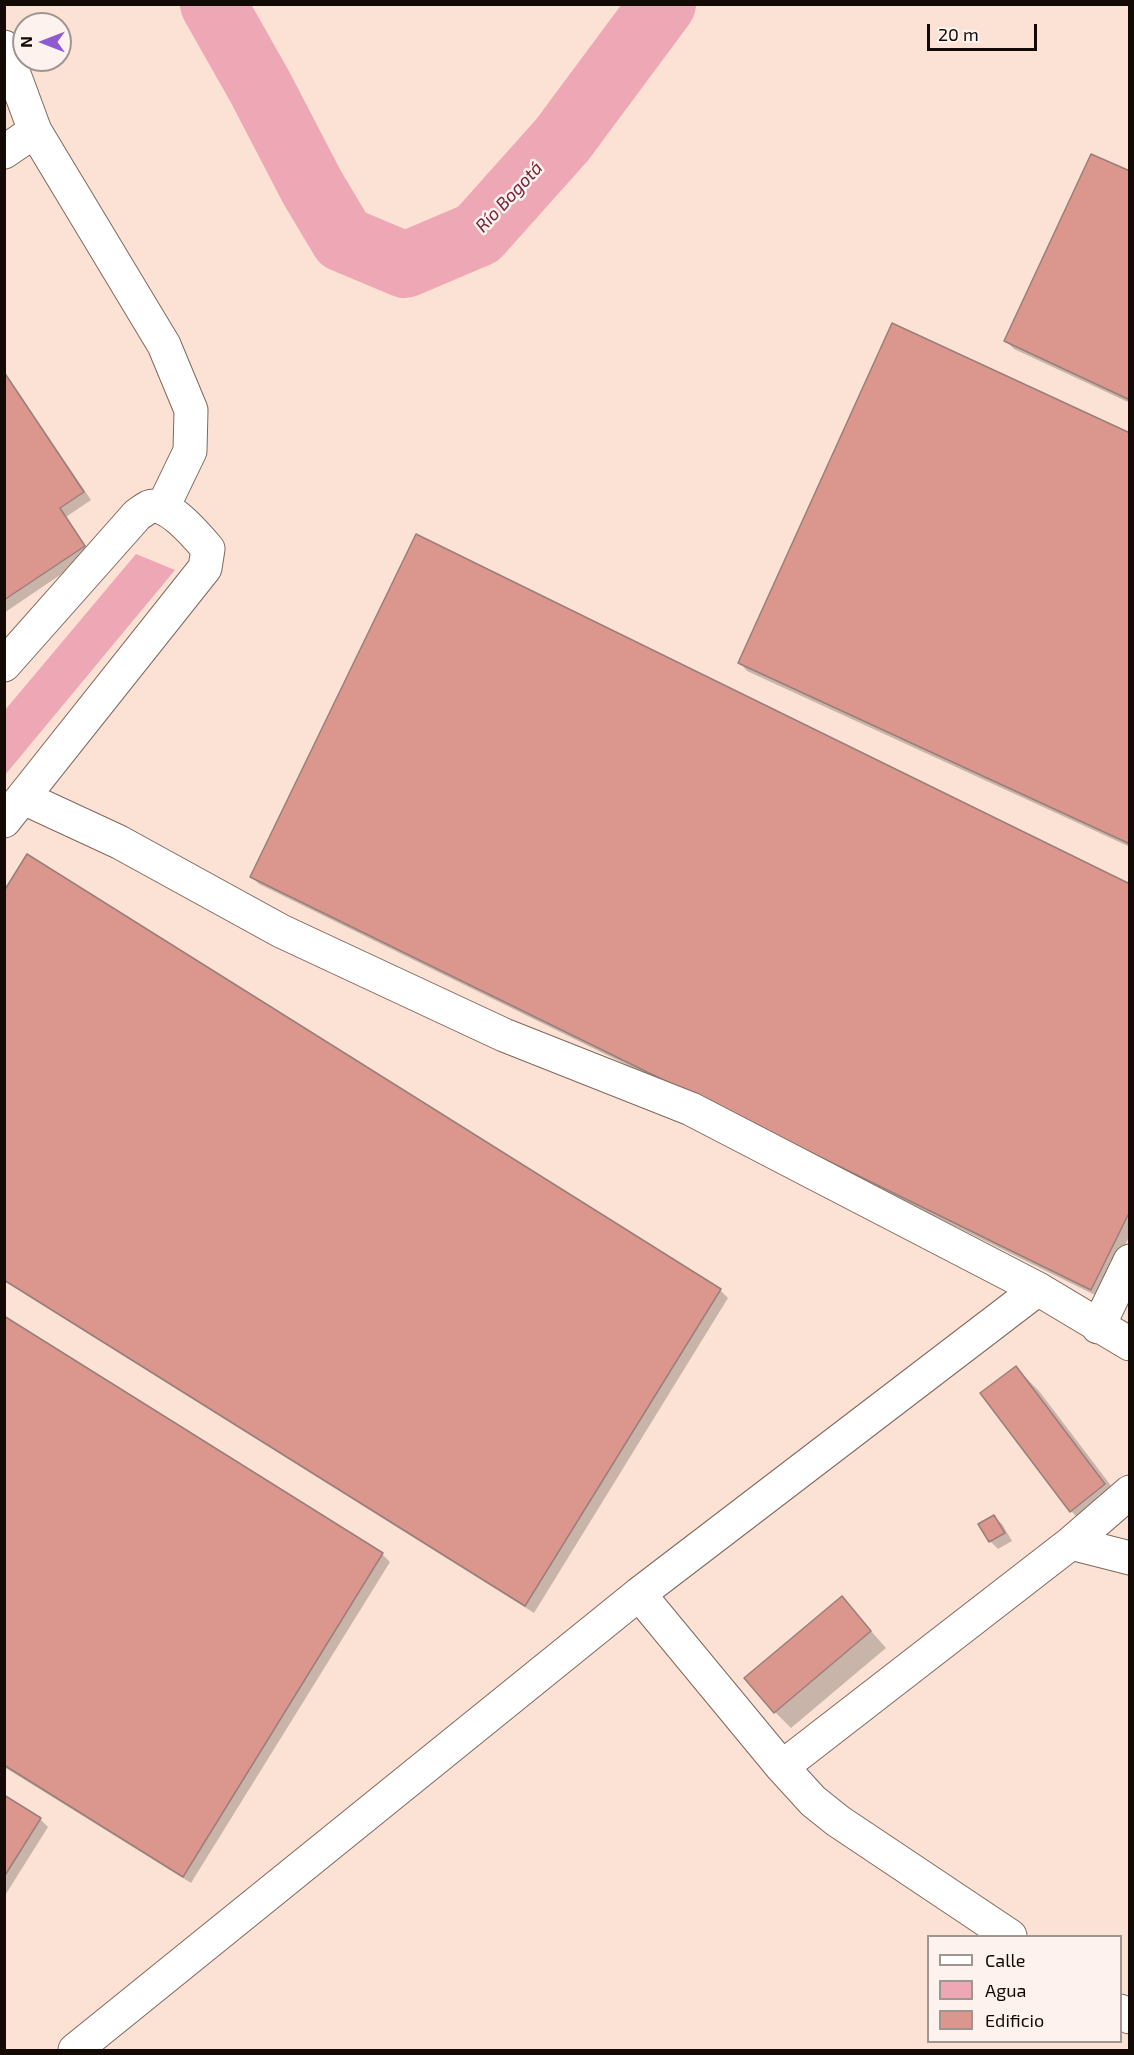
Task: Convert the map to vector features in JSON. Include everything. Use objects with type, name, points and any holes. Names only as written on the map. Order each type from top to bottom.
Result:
[{"type":"lane","points":[[4,48],[35,131],[164,345],[191,410],[190,451],[163,507]]},
{"type":"lane","points":[[4,152],[35,131]]},
{"type":"lane","points":[[4,665],[137,515],[150,507],[163,507],[195,533],[208,549],[205,568],[14,810],[119,842],[281,931],[451,1011],[504,1035],[692,1109],[1038,1289],[1098,1327],[1130,1344]]},
{"type":"lane","points":[[1098,1327],[1130,1261]]},
{"type":"lane","points":[[75,2050],[639,1594],[1038,1289]]},
{"type":"lane","points":[[782,1767],[1071,1543],[1130,1492]]},
{"type":"lane","points":[[1071,1543],[1130,1558]]},
{"type":"lane","points":[[639,1594],[782,1767],[813,1801],[838,1821],[1009,1935]]},
{"type":"water","points":[[136,554],[175,570],[5,775],[5,710]]},
{"type":"building","points":[[1091,154],[1130,171],[1130,400],[1004,341]]},
{"type":"building","points":[[892,323],[1130,433],[1130,844],[738,663]]},
{"type":"building","points":[[4,372],[84,492],[60,508],[85,546],[4,600]]},
{"type":"building","points":[[416,534],[1130,884],[1130,1211],[1091,1290],[250,877]]},
{"type":"building","points":[[27,854],[721,1289],[525,1606],[4,1280],[4,891]]},
{"type":"building","points":[[4,1316],[383,1553],[183,1877],[4,1765]]},
{"type":"building","points":[[1016,1366],[1105,1484],[1070,1512],[980,1393]]},
{"type":"building","points":[[994,1515],[1005,1533],[989,1542],[978,1524]]},
{"type":"building","points":[[842,1596],[871,1631],[774,1713],[744,1678]]},
{"type":"building","points":[[4,1795],[41,1818],[4,1877]]},
{"type":"waterway","name":"Río Bogotá","points":[[213,4],[260,87],[312,187],[343,239],[405,265],[478,234],[562,140],[663,4]]}]
